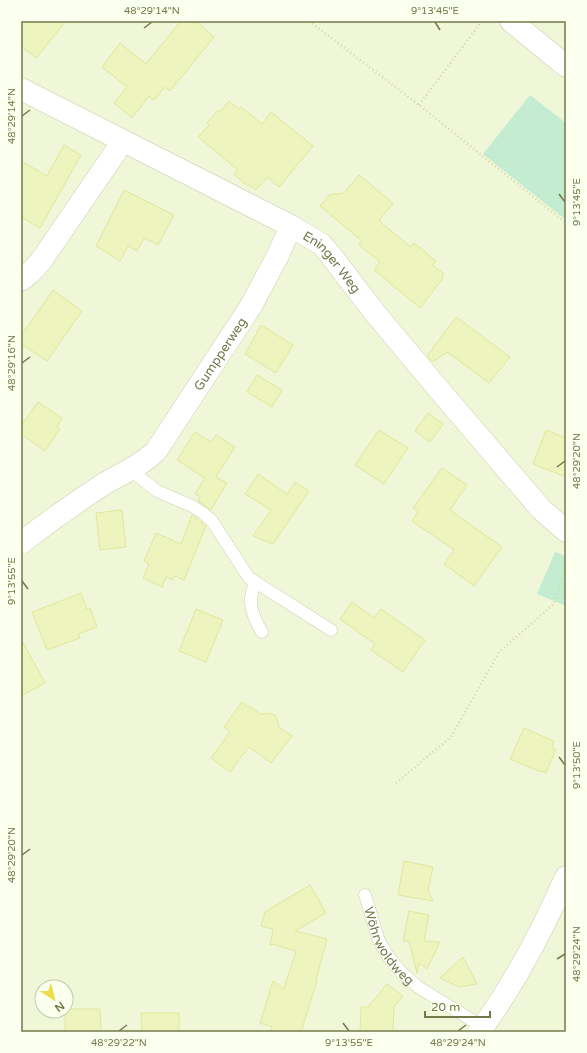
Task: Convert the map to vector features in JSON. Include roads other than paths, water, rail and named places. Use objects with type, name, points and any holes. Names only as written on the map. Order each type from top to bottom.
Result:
[{"type":"street","points":[[511,21],[566,66]]},
{"type":"street","name":"Eninger Weg","points":[[21,89],[315,240],[329,253],[375,313],[541,508],[566,531]]},
{"type":"street","points":[[21,280],[31,272],[44,256],[123,141]]},
{"type":"street","name":"Gumpperweg","points":[[21,543],[113,478],[146,461],[156,451],[165,440],[251,306],[278,255],[290,226]]},
{"type":"street","name":"Wöhrwoldweg","points":[[481,1029],[518,972],[564,886]]},
{"type":"lane","points":[[133,468],[138,476],[158,491],[203,512],[212,521],[244,572],[255,583],[331,630]]},
{"type":"lane","points":[[255,583],[250,601],[253,616],[262,632]]},
{"type":"lane","name":"Wöhrwoldweg","points":[[365,895],[379,941],[388,956],[400,971],[418,987],[481,1029]]}]
